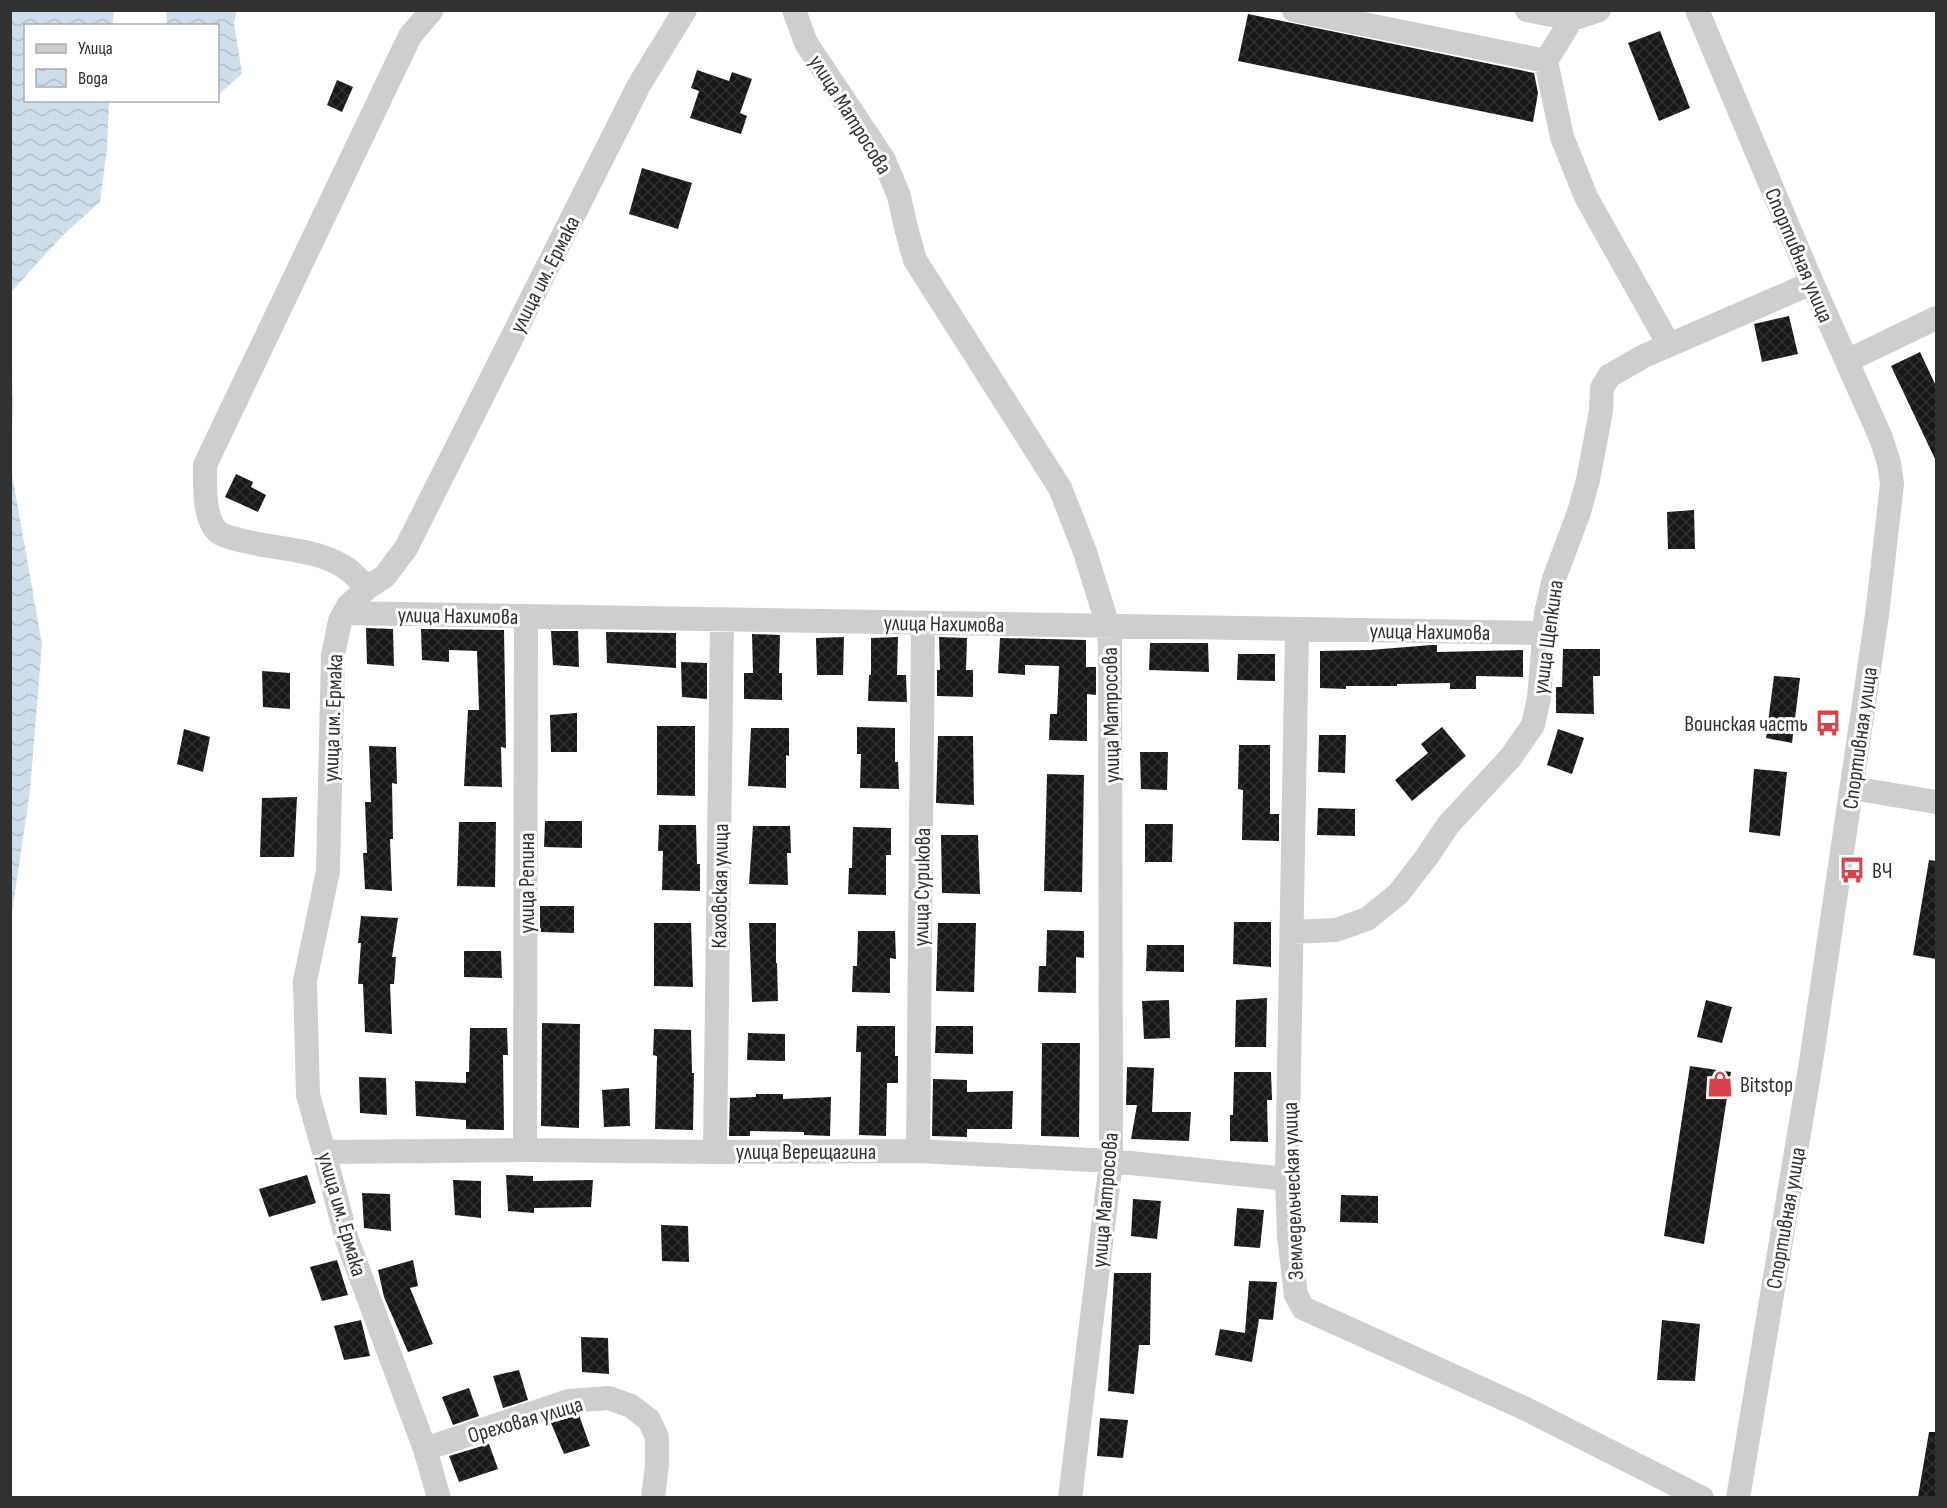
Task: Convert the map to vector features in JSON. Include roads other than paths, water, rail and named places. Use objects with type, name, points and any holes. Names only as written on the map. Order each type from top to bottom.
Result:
[{"type":"street","points":[[367,588],[350,571],[332,561],[302,552],[252,543],[218,532],[207,510],[205,465],[410,36],[432,10]]},
{"type":"street","name":"улица им. Ермака","points":[[439,1497],[425,1449],[347,1240],[308,1095],[305,981],[328,871],[333,655],[336,634],[344,613],[356,597],[385,576],[406,548],[639,84],[685,10]]},
{"type":"street","name":"улица Матросова","points":[[794,10],[807,43],[884,160],[899,196],[915,260],[1060,488],[1086,552],[1110,642],[1111,1161],[1070,1497]]},
{"type":"street","points":[[1294,10],[1546,61]]},
{"type":"street","points":[[1527,10],[1572,19],[1599,10]]},
{"type":"street","name":"Спортивная улица","points":[[1696,10],[1812,283],[1881,438],[1889,463],[1892,484],[1877,615],[1811,1062],[1738,1497]]},
{"type":"street","points":[[1572,19],[1546,61],[1562,137],[1586,197],[1669,345]]},
{"type":"street","name":"улица Щепкина","points":[[1292,932],[1336,930],[1346,927],[1367,919],[1398,894],[1448,825],[1511,757],[1533,725],[1539,698],[1544,633],[1554,579],[1579,512],[1588,480],[1601,411],[1602,388],[1609,376],[1644,356],[1812,283]]},
{"type":"street","points":[[1847,361],[1936,318]]},
{"type":"street","name":"улица Нахимова","points":[[344,613],[1544,633]]},
{"type":"street","name":"улица Репина","points":[[525,1149],[526,616]]},
{"type":"street","name":"Каховская улица","points":[[715,1152],[722,620]]},
{"type":"street","name":"улица Сурикова","points":[[918,1151],[923,623]]},
{"type":"street","name":"Земледельческая улица","points":[[1297,630],[1287,1179],[1289,1236],[1296,1295],[1303,1308],[1524,1408],[1702,1497]]},
{"type":"street","points":[[1852,788],[1936,802]]},
{"type":"street","name":"улица Верещагина","points":[[324,1152],[525,1149],[715,1152],[918,1151],[1111,1161],[1287,1179]]},
{"type":"street","name":"Ореховая улица","points":[[425,1449],[569,1401],[609,1398],[631,1406],[650,1420],[657,1437],[657,1465],[653,1497]]},
{"type":"water","points":[[11,10],[114,11],[113,24],[24,24],[24,102],[109,102],[107,149],[100,202],[62,236],[11,292]]},
{"type":"water","points":[[166,11],[237,11],[234,23],[242,74],[219,94],[219,24],[167,24]]},
{"type":"water","points":[[11,334],[13,406],[10,458]]},
{"type":"water","points":[[11,468],[42,644],[30,791],[11,919]]},
{"type":"place","name":"Воинская часть","points":[[1828,723]]},
{"type":"place","name":"ВЧ","points":[[1852,870]]},
{"type":"place","name":"Bitstop","points":[[1720,1084]]}]
